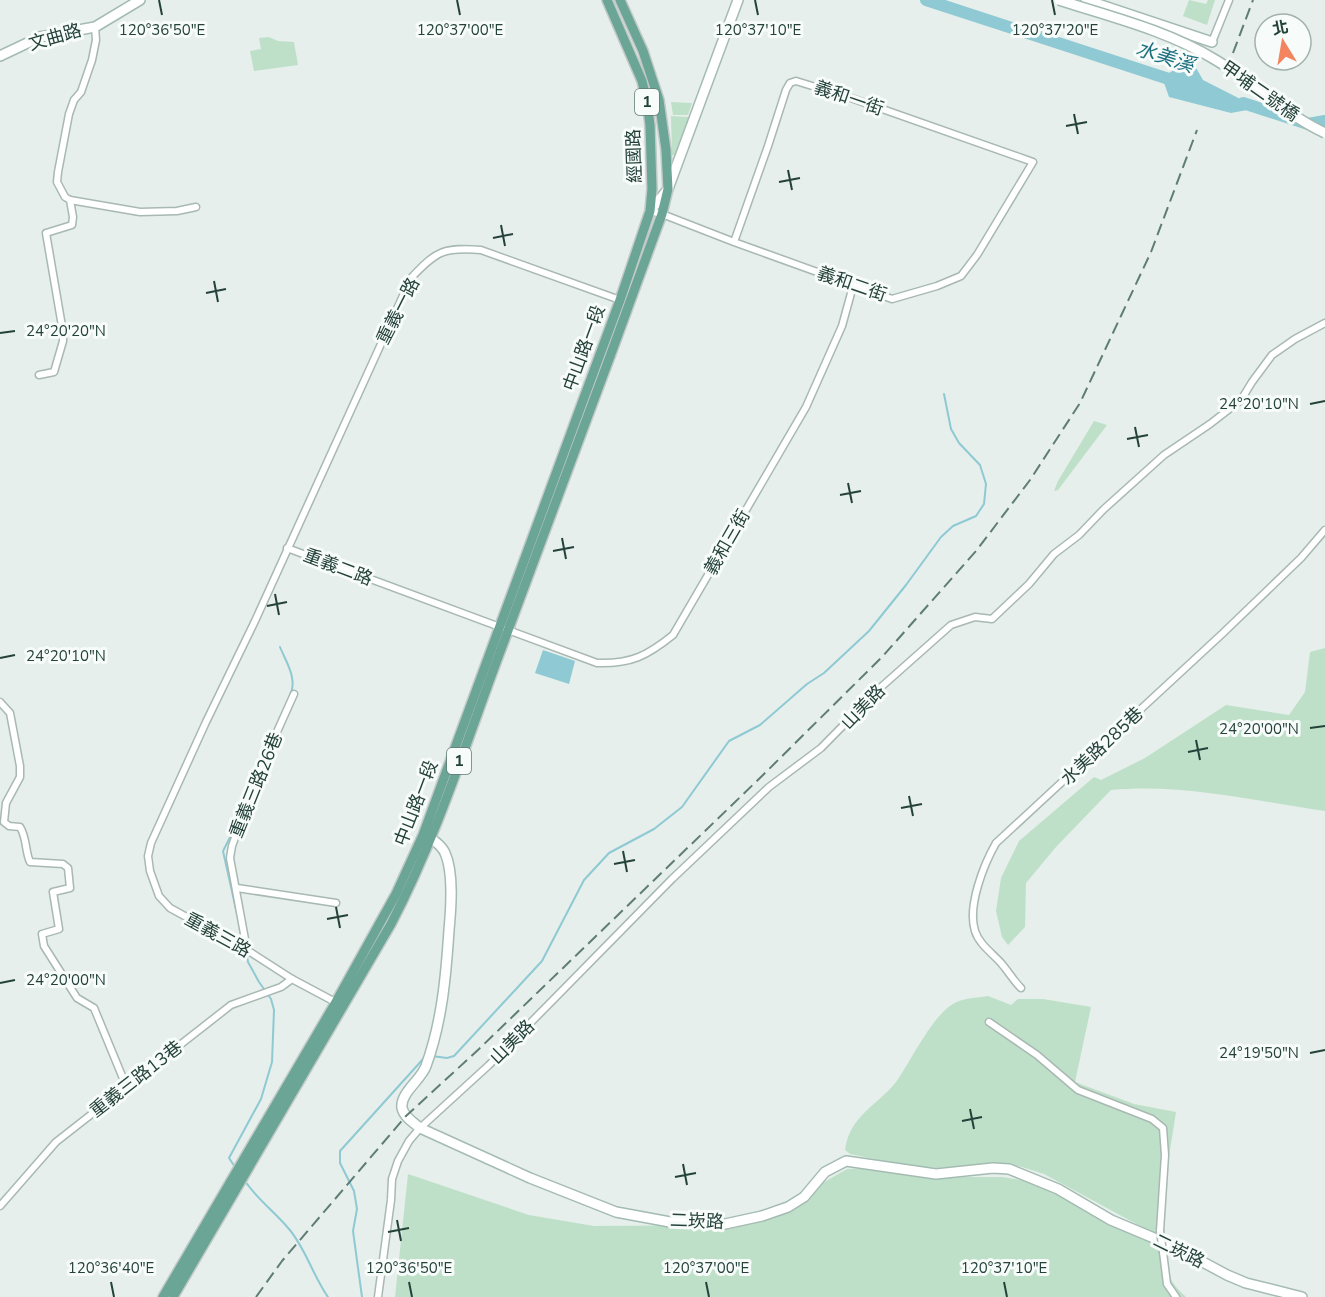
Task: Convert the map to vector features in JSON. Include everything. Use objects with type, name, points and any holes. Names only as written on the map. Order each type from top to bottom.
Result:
[{"type":"main road","name":"經國路","points":[[607,0],[642,81],[647,102],[652,189],[650,211]]},
{"type":"main road","name":"經國路","points":[[620,0],[643,51],[659,100],[666,150],[668,189]]},
{"type":"main road","name":"中山路一段","points":[[173,1297],[339,1004],[427,836],[508,632],[662,214],[668,189]]},
{"type":"main road","name":"中山路一段","points":[[427,836],[498,628],[620,300],[650,211]]},
{"type":"main road","name":"中山路一段","points":[[163,1297],[339,1004]]},
{"type":"street","name":"文曲路","points":[[0,56],[40,37],[95,27],[140,0]]},
{"type":"street","name":"中山路一段","points":[[650,211],[668,189],[738,0]]},
{"type":"street","name":"甲埔二號橋","points":[[1059,0],[1153,30],[1182,42],[1214,59],[1286,110],[1325,133]]},
{"type":"street","points":[[1086,0],[1152,20],[1212,42],[1229,0]]},
{"type":"street","points":[[95,27],[96,40],[92,60],[81,92],[74,100],[69,114],[58,172],[57,182],[65,197],[70,200],[140,212],[177,211],[196,207]]},
{"type":"street","name":"義和一街","points":[[734,242],[786,90],[790,83],[796,81],[841,94],[1034,162]]},
{"type":"street","name":"義和二街","points":[[650,211],[892,299],[937,286],[961,276],[977,255],[1034,162]]},
{"type":"street","points":[[39,375],[54,372],[63,341],[46,233],[72,225],[70,200]]},
{"type":"street","name":"重義一路","points":[[287,548],[411,278],[426,263],[441,252],[460,248],[481,250],[620,300]]},
{"type":"street","name":"義和三街","points":[[508,632],[597,663],[618,664],[638,659],[655,651],[674,635],[806,406],[842,326],[853,286]]},
{"type":"street","name":"山美路","points":[[378,1297],[392,1179],[398,1161],[409,1141],[420,1128],[489,1065],[714,838],[769,787],[821,748],[880,688],[951,625],[975,617],[992,619],[1029,584],[1054,554],[1079,535],[1164,455],[1241,400],[1251,382],[1272,355],[1295,339],[1325,323]]},
{"type":"street","name":"水美路285巷","points":[[1021,988],[980,941],[974,930],[973,912],[976,897],[986,861],[996,843],[1222,634],[1301,558],[1325,530]]},
{"type":"street","name":"重義二路","points":[[157,828],[287,548],[508,632]]},
{"type":"street","name":"重義三路26巷","points":[[247,950],[230,858],[232,846],[259,772],[294,694]]},
{"type":"street","points":[[0,702],[10,713],[21,766],[20,777],[6,803],[4,822],[9,826],[20,827],[24,834],[30,862],[63,864],[68,868],[70,888],[53,892],[59,929],[42,934],[44,946],[77,998],[94,1008],[127,1088]]},
{"type":"street","name":"重義三路","points":[[157,828],[148,856],[150,871],[159,896],[170,908],[339,1004]]},
{"type":"street","name":"二崁路","points":[[427,836],[445,852],[452,891],[444,999],[426,1068],[403,1098],[402,1109],[406,1116],[420,1128],[530,1178],[616,1212],[670,1222],[725,1224],[762,1216],[788,1207],[804,1197],[825,1172],[846,1161],[936,1174],[993,1168],[1009,1169],[1058,1189],[1111,1220],[1173,1246],[1227,1275],[1246,1283],[1302,1297]]},
{"type":"street","points":[[237,888],[336,903]]},
{"type":"street","name":"重義三路13巷","points":[[0,1206],[56,1142],[231,1005],[281,987],[292,979]]},
{"type":"street","points":[[989,1022],[1037,1054],[1078,1090],[1152,1119],[1163,1128],[1165,1155],[1160,1231],[1167,1284],[1176,1297]]},
{"type":"green space","points":[[1189,0],[1206,4],[1208,0],[1215,0],[1207,25],[1183,16]]},
{"type":"green space","points":[[269,37],[278,41],[294,42],[298,65],[254,71],[250,51],[261,49],[259,38]]},
{"type":"green space","points":[[671,102],[692,103],[688,115],[673,115]]},
{"type":"green space","points":[[671,116],[689,117],[675,155],[672,155]]},
{"type":"green space","points":[[1094,421],[1107,425],[1058,490],[1054,491],[1058,481]]},
{"type":"green space","points":[[1325,648],[1325,811],[1191,791],[1138,788],[1111,790],[1056,847],[1026,883],[1025,927],[1008,945],[1002,937],[996,911],[1001,878],[1019,841],[1094,777],[1101,780],[1145,758],[1226,705],[1289,715],[1305,692],[1310,652]]},
{"type":"green space","points":[[988,996],[1011,1005],[1018,999],[1043,999],[1091,1007],[1075,1082],[1134,1104],[1176,1112],[1164,1196],[1163,1240],[1171,1279],[1186,1297],[395,1297],[408,1174],[529,1215],[594,1226],[733,1225],[779,1208],[847,1169],[868,1168],[930,1177],[1002,1177],[1027,1181],[1144,1240],[1142,1227],[1044,1174],[1022,1167],[997,1163],[937,1168],[902,1165],[850,1154],[845,1150],[852,1128],[896,1082],[937,1018],[957,1002]]},
{"type":"water","points":[[1181,66],[1195,66],[1203,80],[1258,108],[1231,113],[1169,97],[1162,77]]},
{"type":"water","points":[[543,650],[575,661],[569,684],[535,673]]},
{"type":"waterway","name":"水美溪","points":[[926,0],[1178,82]]},
{"type":"waterway","name":"水美溪","points":[[1243,103],[1308,124],[1325,121]]},
{"type":"waterway","points":[[432,1056],[447,1058],[454,1056],[542,961],[584,880],[609,853],[654,829],[682,807],[729,741],[760,725],[807,684],[824,673],[869,631],[941,537],[953,526],[976,516],[984,504],[986,484],[980,465],[959,443],[951,429],[944,394]]},
{"type":"waterway","points":[[280,647],[292,677],[290,695]]},
{"type":"waterway","points":[[237,914],[223,851],[239,820]]},
{"type":"waterway","points":[[235,1167],[229,1158],[261,1099],[272,1062],[274,1010],[271,999],[248,962],[246,951]]},
{"type":"waterway","points":[[362,1297],[353,1231],[357,1209],[354,1191],[340,1163],[340,1151],[424,1058]]},
{"type":"waterway","points":[[245,1181],[295,1237],[328,1297]]},
{"type":"railway","points":[[1233,53],[1253,0]]},
{"type":"railway","points":[[256,1297],[282,1261],[406,1116],[479,1049],[763,775],[883,656],[976,551],[1030,480],[1080,403],[1151,252],[1197,130]]}]
